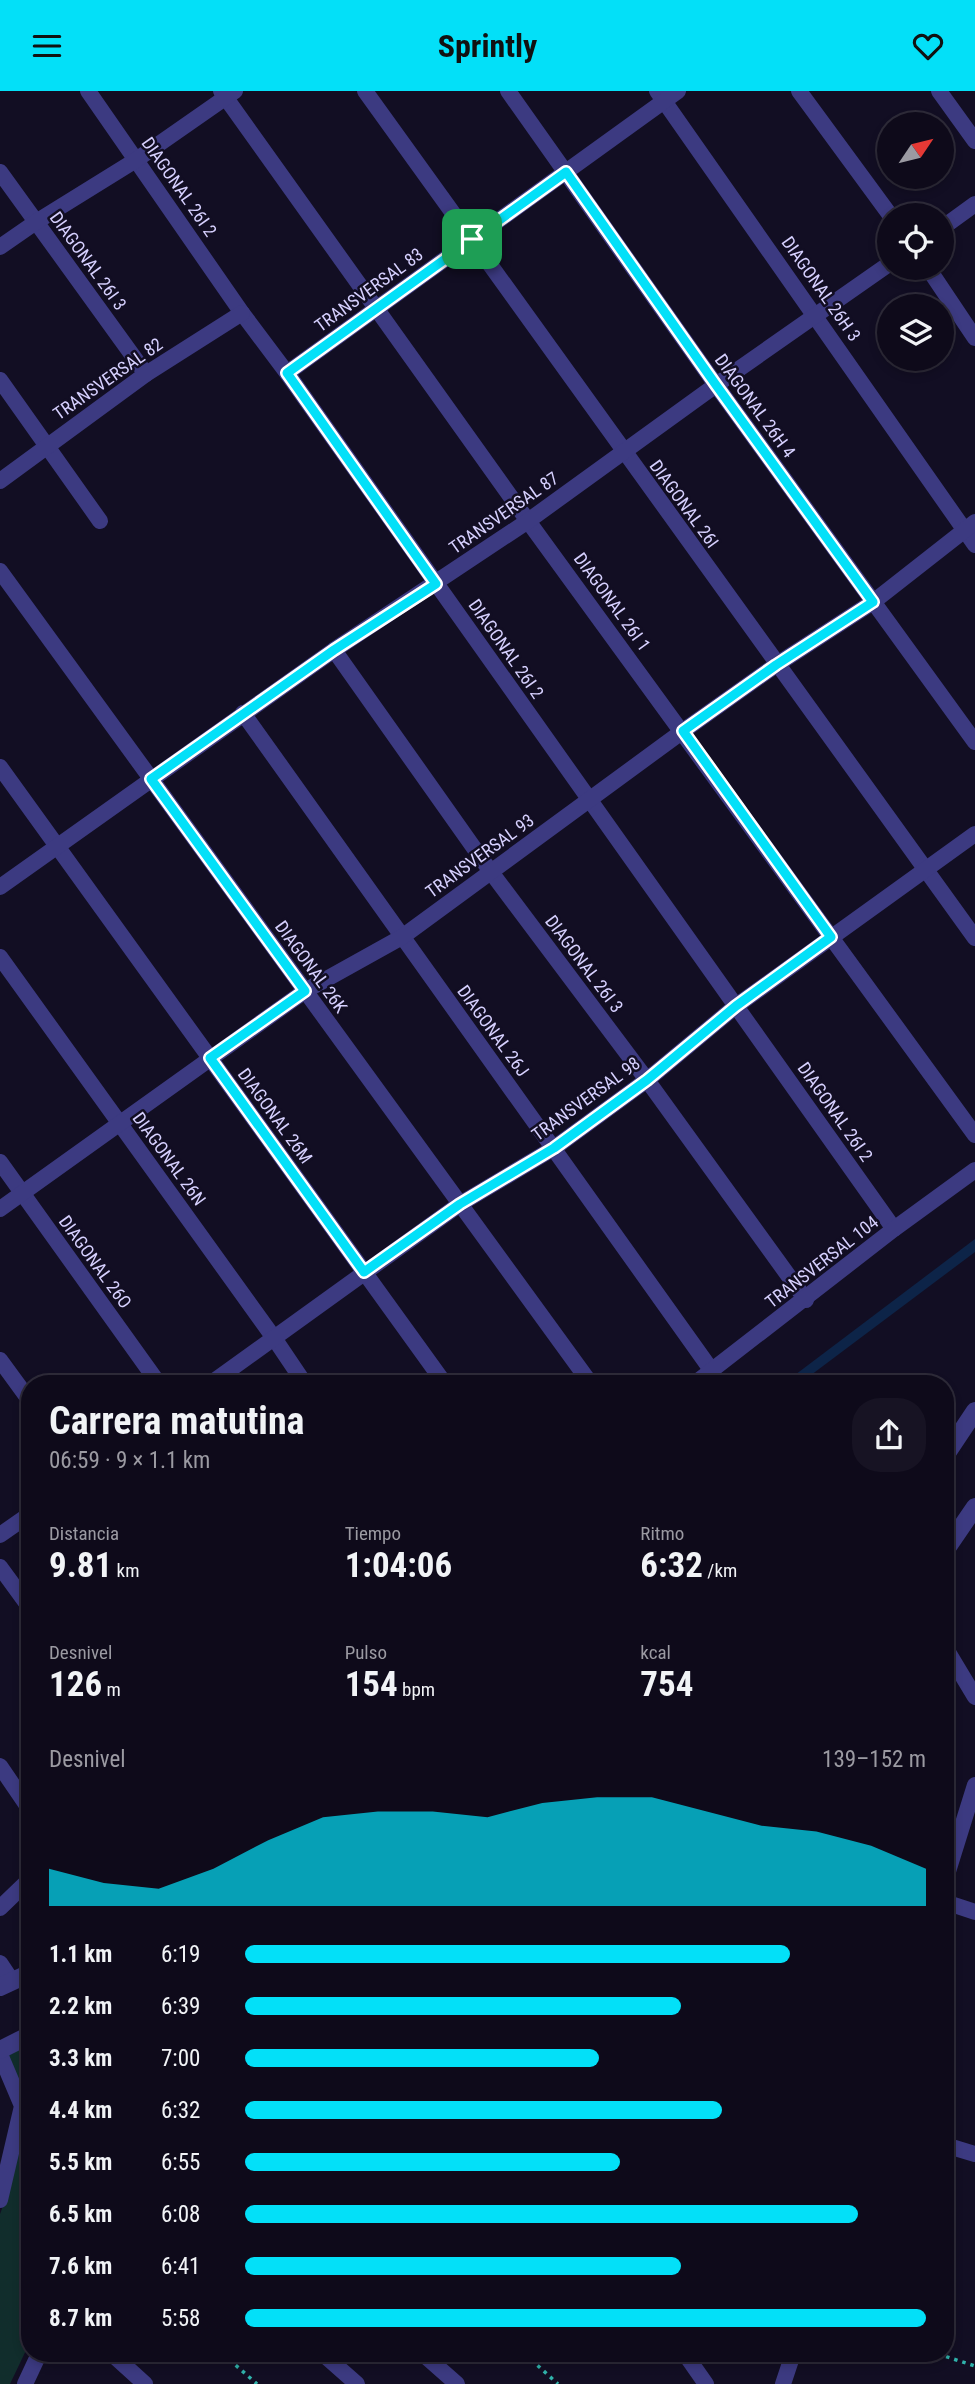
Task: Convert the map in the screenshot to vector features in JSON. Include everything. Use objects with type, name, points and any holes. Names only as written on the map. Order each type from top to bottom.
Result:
[{"type":"street","name":"DIAGONAL 26I 2","points":[[88,91],[242,313],[894,1229]]},
{"type":"street","name":"DIAGONAL 26I","points":[[365,91],[975,938]]},
{"type":"street","name":"DIAGONAL 26H 4","points":[[508,91],[716,385],[975,742]]},
{"type":"street","points":[[799,91],[881,203]]},
{"type":"street","points":[[939,91],[975,141]]},
{"type":"street","points":[[0,247],[136,160],[227,93]]},
{"type":"street","name":"DIAGONAL 26I 1","points":[[227,93],[528,521],[975,1135]]},
{"type":"street","name":"TRANSVERSAL 83","points":[[287,373],[566,172],[666,94]]},
{"type":"street","name":"DIAGONAL 26H 3","points":[[666,94],[816,315],[969,526],[975,545]]},
{"type":"street","name":"DIAGONAL 26I 3","points":[[0,172],[146,373]]},
{"type":"street","points":[[954,219],[975,204]]},
{"type":"street","name":"TRANSVERSAL 87","points":[[0,887],[243,713],[528,521],[877,272]]},
{"type":"street","points":[[936,280],[975,338]]},
{"type":"street","name":"TRANSVERSAL 82","points":[[0,481],[146,373],[242,313]]},
{"type":"street","points":[[0,380],[100,521]]},
{"type":"street","name":"TRANSVERSAL 93","points":[[0,1209],[305,991],[402,937],[683,731],[776,665],[873,602],[969,526]]},
{"type":"street","name":"DIAGONAL 26K","points":[[0,571],[584,1375]]},
{"type":"street","name":"DIAGONAL 26I 3","points":[[334,650],[492,872],[806,1300]]},
{"type":"street","name":"DIAGONAL 26J","points":[[243,713],[712,1371]]},
{"type":"street","name":"DIAGONAL 26M","points":[[0,767],[438,1375]]},
{"type":"street","name":"TRANSVERSAL 98","points":[[223,1375],[460,1204],[554,1148],[647,1080],[736,1006],[975,834]]},
{"type":"street","name":"DIAGONAL 26N","points":[[0,957],[299,1375]]},
{"type":"street","name":"DIAGONAL 26O","points":[[0,1162],[153,1375]]},
{"type":"street","name":"TRANSVERSAL 104","points":[[706,1375],[894,1229],[975,1170]]},
{"type":"street","points":[[0,1360],[21,1389]]},
{"type":"street","points":[[954,1442],[975,1411]]},
{"type":"street","points":[[954,1538],[975,1507]]},
{"type":"street","points":[[0,1535],[21,1520]]},
{"type":"street","points":[[0,1566],[21,1595]]},
{"type":"street","points":[[954,1662],[975,1697]]},
{"type":"street","points":[[0,1766],[21,1796]]},
{"type":"street","points":[[954,1852],[975,1785]]},
{"type":"street","points":[[0,1908],[21,1888]]},
{"type":"street","points":[[954,1905],[975,1912]]},
{"type":"street","points":[[0,1963],[6,1984]]},
{"type":"street","points":[[21,2040],[0,2052],[21,2104]]},
{"type":"street","points":[[2,2195],[21,2110]]},
{"type":"street","points":[[954,2148],[975,2154]]},
{"type":"street","points":[[25,2384],[35,2362]]},
{"type":"street","points":[[120,2362],[145,2384]]},
{"type":"street","points":[[332,2362],[357,2384]]},
{"type":"street","points":[[432,2362],[457,2384]]},
{"type":"street","points":[[691,2362],[706,2384]]},
{"type":"street","points":[[783,2384],[790,2362]]},
{"type":"path","points":[[954,2359],[975,2366]]},
{"type":"path","points":[[232,2362],[257,2384]]},
{"type":"path","points":[[534,2362],[558,2384]]},
{"type":"green space","points":[[21,2044],[21,2097],[3,2052]]},
{"type":"green space","points":[[21,2128],[21,2361],[10,2384],[0,2384],[0,2214],[9,2190]]},
{"type":"water","points":[[975,1239],[975,1252],[811,1375],[795,1375]]},
{"type":"route","points":[[566,172],[873,602],[776,665],[683,731],[831,937],[736,1006],[647,1080],[554,1148],[460,1204],[364,1272],[210,1058],[305,991],[151,779],[334,650],[436,584],[287,373],[472,239],[566,172]]}]
